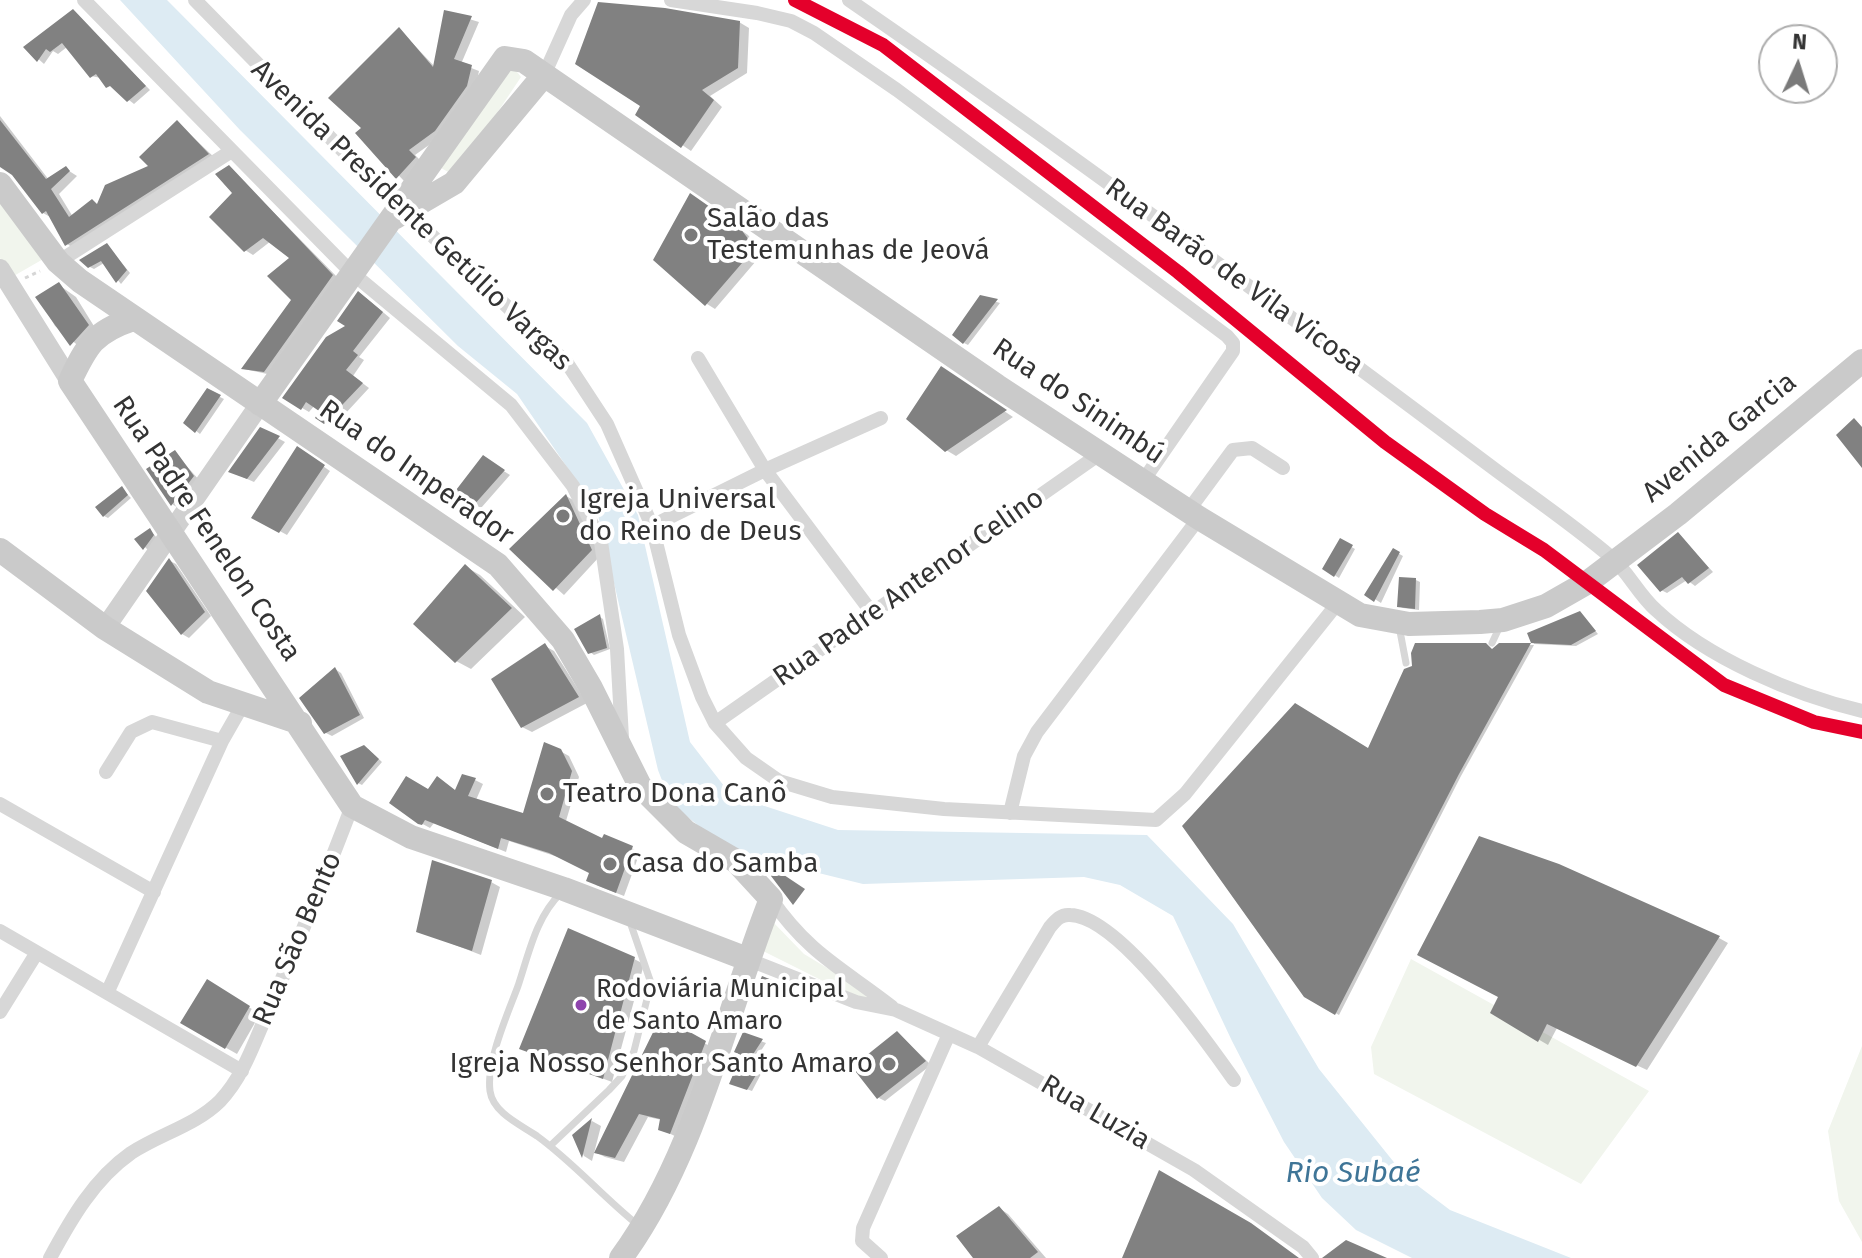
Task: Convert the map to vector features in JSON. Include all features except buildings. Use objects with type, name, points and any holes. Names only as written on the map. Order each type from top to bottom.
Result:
[{"type":"main road","name":"Rua do Sinimbú","points":[[430,160],[505,58],[517,57],[1143,481],[1337,604],[1360,615],[1398,622],[1503,620],[1567,595],[1615,560]]},
{"type":"main road","points":[[398,214],[454,183],[544,75]]},
{"type":"main road","points":[[260,404],[357,263],[398,214],[430,160]]},
{"type":"main road","points":[[430,160],[436,176],[454,183]]},
{"type":"main road","name":"Rua do Imperador","points":[[0,184],[58,262],[133,319],[304,430],[498,565],[563,640],[640,786],[671,820],[736,861],[771,899]]},
{"type":"main road","points":[[70,381],[94,337],[109,327],[133,319]]},
{"type":"main road","name":"Avenida Garcia","points":[[1615,560],[1678,514],[1862,361]]},
{"type":"main road","name":"Rua Padre Fenelon Costa","points":[[70,381],[300,723],[352,806]]},
{"type":"main road","points":[[0,550],[105,628],[208,692],[242,706],[300,723]]},
{"type":"main road","points":[[352,806],[411,837],[564,889],[747,959]]},
{"type":"main road","points":[[621,1258],[642,1229],[691,1124],[747,959],[771,899]]},
{"type":"street","points":[[84,0],[230,152],[357,263],[511,405],[573,486],[601,542],[617,649],[623,751]]},
{"type":"street","name":"Avenida Presidente Getúlio Vargas","points":[[195,0],[398,214],[567,363],[607,424],[652,526],[689,666],[715,723],[762,770],[803,790],[944,809],[1156,820],[1185,794],[1337,604]]},
{"type":"street","points":[[544,75],[571,15],[584,0]]},
{"type":"street","points":[[671,0],[757,13],[791,21],[814,33],[897,90],[1233,343],[1233,351],[1143,481]]},
{"type":"street","name":"Rua Barão de Vila Vicosa","points":[[849,0],[1247,286],[1615,560],[1634,588],[1658,613],[1713,650],[1787,687],[1827,703],[1862,711]]},
{"type":"street","points":[[58,262],[230,152]]},
{"type":"street","name":"Rua Padre Fenelon Costa","points":[[3,282],[70,381]]},
{"type":"street","points":[[698,358],[765,470],[873,614]]},
{"type":"street","points":[[105,628],[260,404]]},
{"type":"street","points":[[652,526],[765,470],[881,418]]},
{"type":"street","points":[[1010,813],[1024,756],[1037,732],[1193,514],[1233,450],[1242,446],[1252,448],[1283,468]]},
{"type":"street","name":"Rua Padre Antenor Celino","points":[[715,723],[1101,453]]},
{"type":"street","points":[[108,991],[222,741],[242,706]]},
{"type":"street","points":[[106,772],[131,732],[152,722],[222,741]]},
{"type":"street","points":[[0,804],[154,892]]},
{"type":"street","name":"Rua São Bento","points":[[50,1258],[74,1215],[102,1178],[132,1153],[203,1115],[222,1099],[242,1071],[312,910],[352,806]]},
{"type":"street","name":"Rua Luzia","points":[[771,899],[795,933],[818,955],[896,1010],[978,1047],[1194,1170],[1284,1233],[1312,1258]]},
{"type":"street","points":[[978,1047],[1050,927],[1060,916],[1069,914],[1094,925],[1151,970],[1234,1080]]},
{"type":"street","points":[[0,931],[242,1071]]},
{"type":"street","points":[[0,1012],[36,954]]},
{"type":"street","name":"Rua Luzia","points":[[747,959],[856,1002],[896,1010]]},
{"type":"street","points":[[881,1258],[862,1241],[863,1228],[949,1034]]},
{"type":"lane","points":[[1492,643],[1503,620]]},
{"type":"lane","points":[[1398,622],[1406,663]]},
{"type":"lane","points":[[564,889],[548,905],[539,924],[501,1036],[490,1081],[490,1095],[498,1109],[550,1146],[642,1229]]},
{"type":"lane","points":[[550,1146],[622,1076],[634,1051],[651,983],[632,937],[628,915]]},
{"type":"path","points":[[3,282],[58,262]]},
{"type":"shaded area","points":[[514,68],[521,77],[485,131],[450,173],[434,164],[500,69]]},
{"type":"shaded area","points":[[0,197],[45,258],[12,277],[0,258]]},
{"type":"shaded area","points":[[772,921],[804,954],[877,998],[865,1002],[763,951]]},
{"type":"shaded area","points":[[1411,959],[1649,1091],[1581,1184],[1374,1074],[1371,1047]]},
{"type":"shaded area","points":[[1862,1046],[1862,1242],[1839,1201],[1828,1131]]},
{"type":"water","name":"Rio Subaé","points":[[120,0],[167,0],[587,423],[638,515],[690,742],[731,795],[838,830],[1147,835],[1233,924],[1319,1069],[1405,1176],[1450,1210],[1571,1258],[1412,1258],[1356,1230],[1322,1198],[1284,1142],[1173,916],[1120,885],[1084,877],[863,884],[766,860],[718,841],[671,804],[658,770],[597,511],[517,394],[458,346],[240,130]]},
{"type":"transit line","points":[[795,0],[883,45],[1178,272],[1385,442],[1485,514],[1544,550],[1724,685],[1814,722],[1862,732]]},
{"type":"place","name":"Salão das Testemunhas de Jeová","points":[[691,235]]},
{"type":"place","name":"Igreja Universal do Reino de Deus","points":[[563,516]]},
{"type":"place","name":"Teatro Dona Canô","points":[[547,794]]},
{"type":"place","name":"Casa do Samba","points":[[610,864]]},
{"type":"place","name":"Rodoviária Municipal de Santo Amaro","points":[[581,1005]]},
{"type":"place","name":"Igreja Nosso Senhor Santo Amaro","points":[[889,1064]]}]
